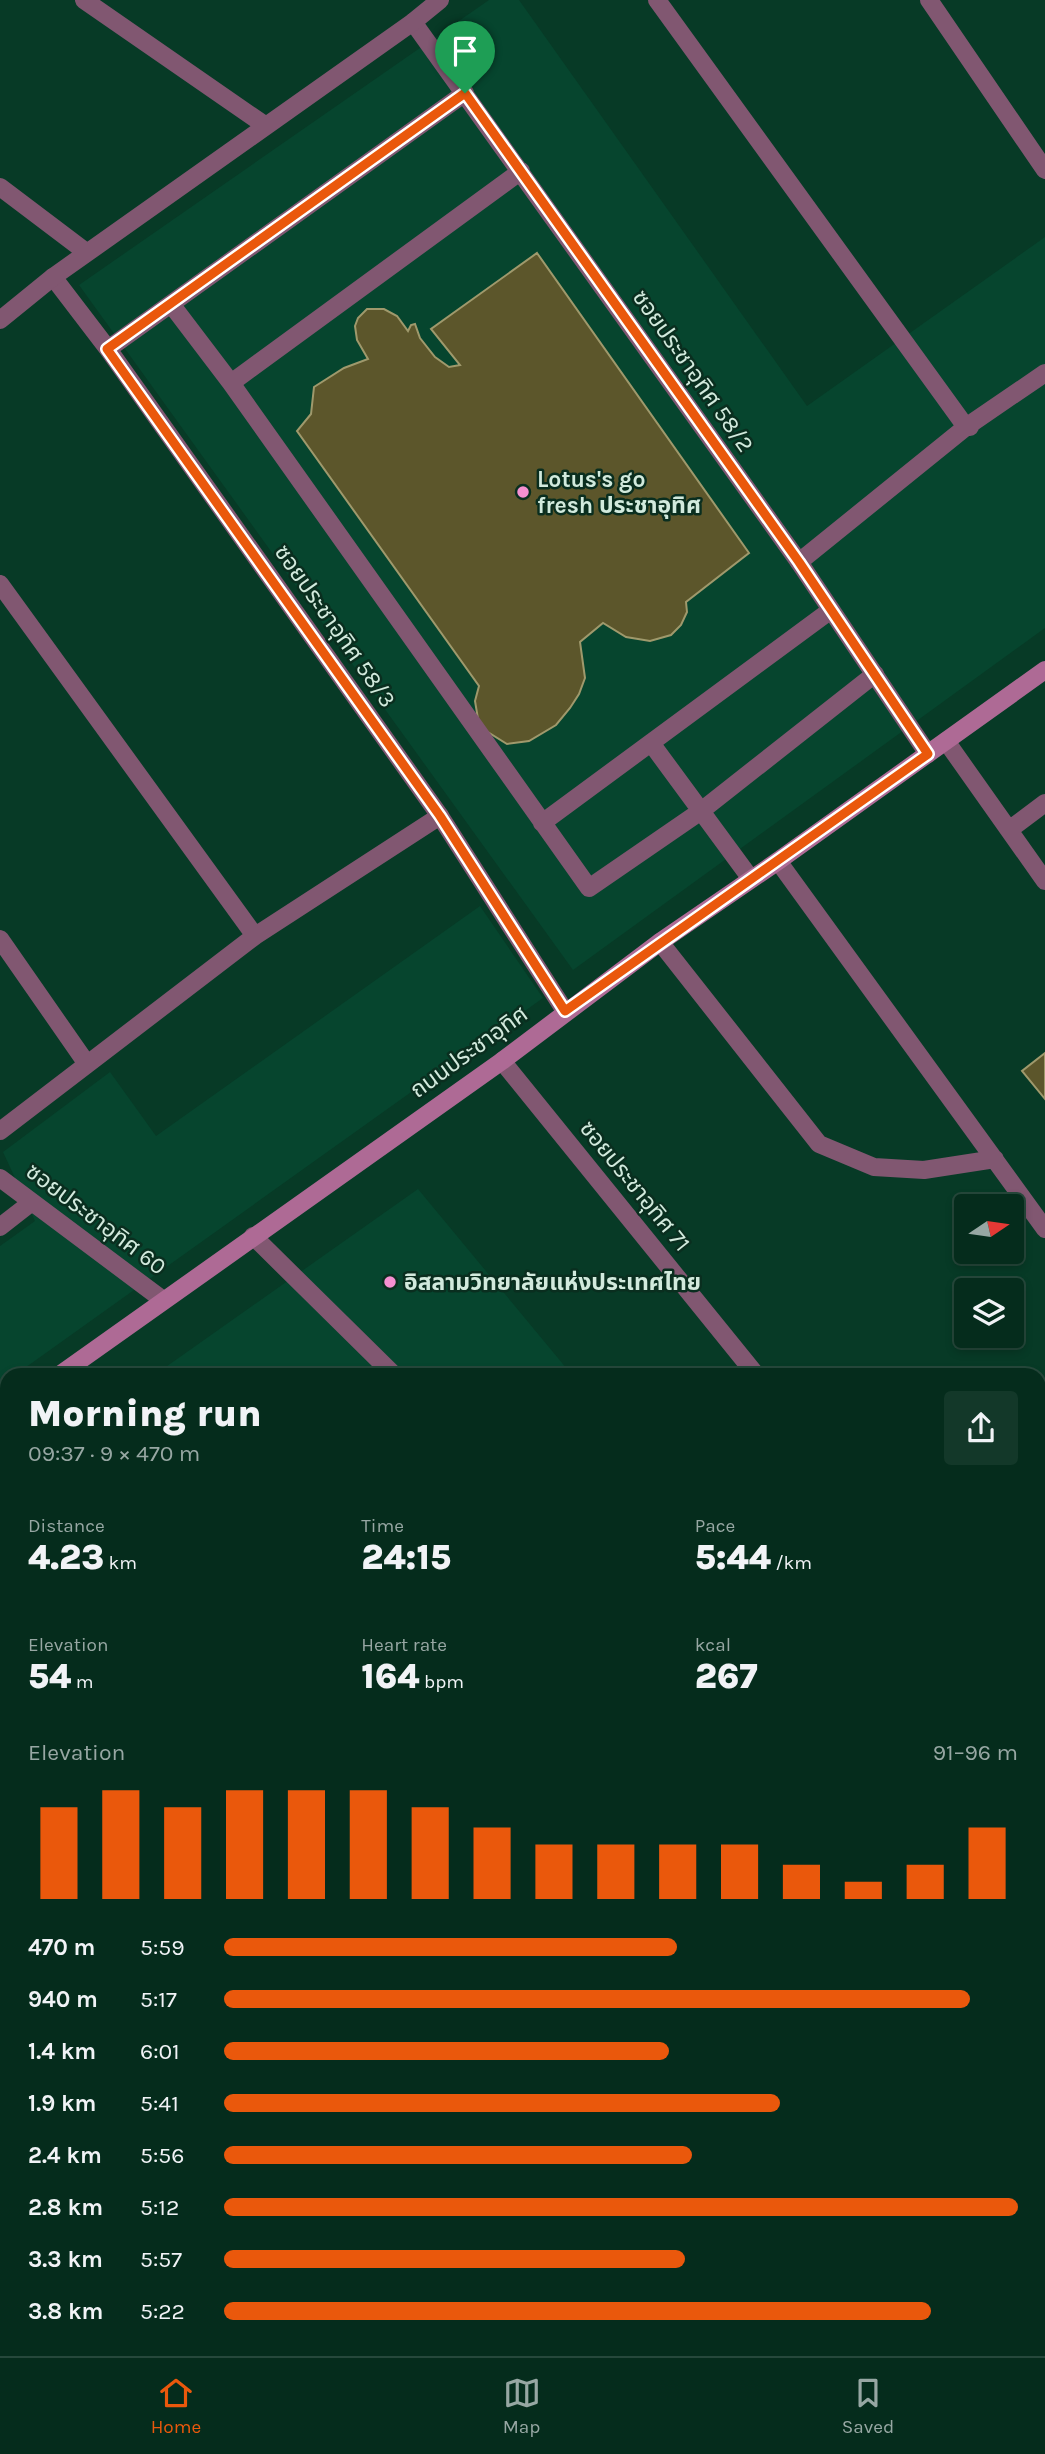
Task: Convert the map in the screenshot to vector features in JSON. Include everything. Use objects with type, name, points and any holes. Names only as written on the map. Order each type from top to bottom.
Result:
[{"type":"main road","name":"ถนนประชาอุทิศ","points":[[69,1368],[502,1061],[660,942],[1045,670]]},
{"type":"street","points":[[84,0],[266,126]]},
{"type":"street","points":[[0,320],[52,276],[413,22],[440,0]]},
{"type":"street","points":[[656,0],[968,427]]},
{"type":"street","points":[[929,0],[1045,170]]},
{"type":"street","name":"ซอยประชาอุทิศ 58/2","points":[[413,22],[799,562],[928,754]]},
{"type":"street","points":[[107,349],[465,93]]},
{"type":"street","points":[[230,383],[521,171]]},
{"type":"street","points":[[0,187],[86,253]]},
{"type":"street","name":"ซอยประชาอุทิศ 58/3","points":[[52,276],[440,816],[565,1011]]},
{"type":"street","points":[[171,304],[589,888],[701,811],[875,674]]},
{"type":"street","points":[[799,562],[968,427],[1045,373]]},
{"type":"street","points":[[0,584],[255,936]]},
{"type":"street","points":[[542,823],[831,610]]},
{"type":"street","points":[[946,741],[1045,881]]},
{"type":"street","points":[[651,743],[751,879]]},
{"type":"street","points":[[1009,830],[1045,803]]},
{"type":"street","points":[[0,1131],[255,936],[440,816]]},
{"type":"street","points":[[778,861],[1045,1228]]},
{"type":"street","points":[[0,939],[87,1064]]},
{"type":"street","points":[[660,942],[819,1144],[874,1167],[924,1170],[995,1159]]},
{"type":"street","name":"ซอยประชาอุทิศ 71","points":[[502,1061],[751,1368]]},
{"type":"street","name":"ซอยประชาอุทิศ 60","points":[[0,1178],[163,1300]]},
{"type":"street","points":[[0,1227],[32,1202]]},
{"type":"street","points":[[253,1236],[387,1368]]},
{"type":"shaded area","points":[[489,0],[519,0],[807,406],[1045,237],[1045,628],[573,970],[79,285]]},
{"type":"shaded area","points":[[480,906],[543,998],[25,1368],[0,1368],[0,1246],[35,1221],[3,1152],[110,1072],[156,1136]]},
{"type":"shaded area","name":"อิสลามวิทยาลัยแห่งประเทศไทย","points":[[418,1189],[566,1368],[164,1368]]},
{"type":"building","name":"Lotus's go fresh ประชาอุทิศ","points":[[537,253],[749,553],[686,602],[687,612],[681,625],[671,635],[650,641],[626,637],[603,623],[580,642],[585,678],[570,708],[556,725],[529,741],[507,744],[483,729],[475,701],[479,686],[297,431],[311,414],[314,387],[344,368],[368,359],[357,340],[355,326],[358,318],[367,309],[384,309],[397,316],[408,331],[411,325],[415,324],[420,338],[435,357],[449,367],[460,365],[431,329]]},
{"type":"building","points":[[1045,1053],[1045,1099],[1022,1071]]},
{"type":"place","name":"Lotus's go fresh ประชาอุทิศ","points":[[523,492]]},
{"type":"place","name":"อิสลามวิทยาลัยแห่งประเทศไทย","points":[[390,1282]]},
{"type":"route","points":[[465,93],[799,562],[928,754],[565,1011],[440,816],[107,349],[465,93]]}]
